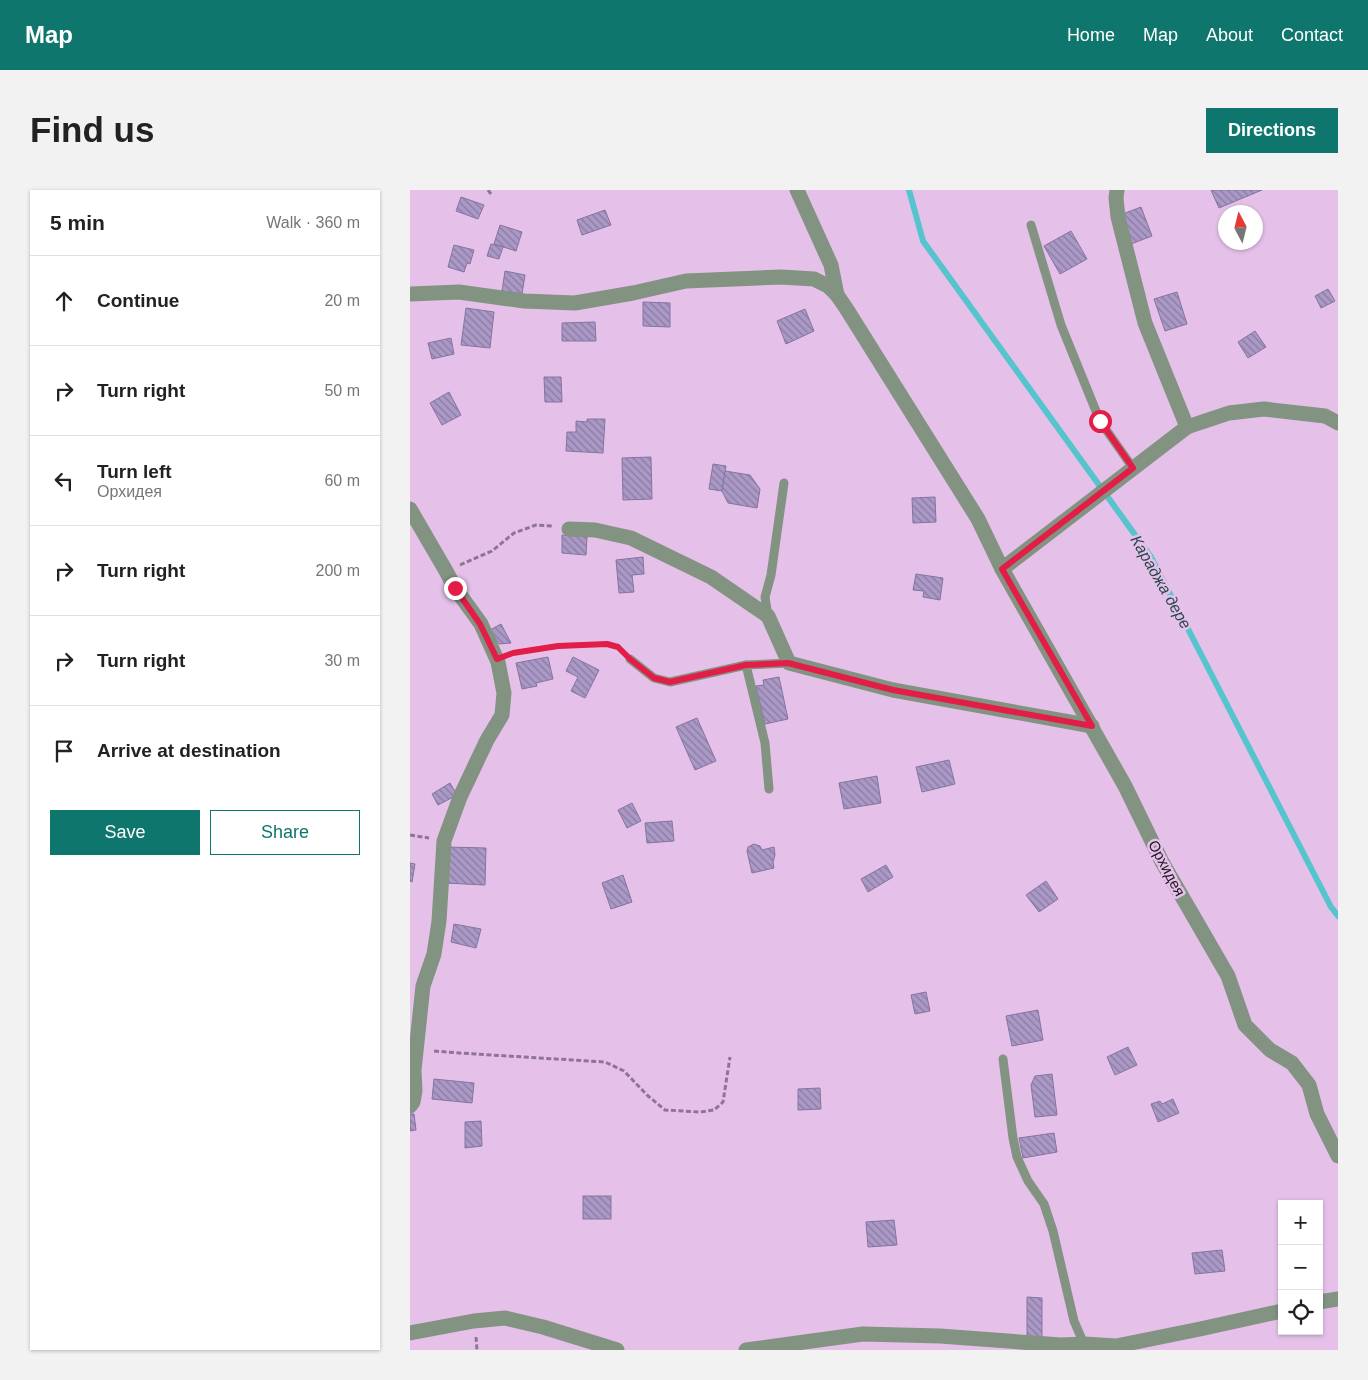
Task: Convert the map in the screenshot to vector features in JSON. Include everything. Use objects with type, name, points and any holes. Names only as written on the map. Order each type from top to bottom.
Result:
[{"type":"street","points":[[797,190],[831,265],[837,296]]},
{"type":"street","points":[[1117,190],[1118,217],[1145,323],[1187,427]]},
{"type":"street","points":[[410,294],[460,292],[524,301],[575,302],[634,293],[686,281],[781,277],[814,279],[828,286],[837,296]]},
{"type":"street","name":"Орхидея","points":[[837,296],[978,519],[1002,569],[1125,786],[1162,862],[1228,976],[1245,1025],[1270,1050],[1292,1063],[1309,1085],[1317,1114],[1338,1156]]},
{"type":"street","points":[[1002,569],[1187,427],[1228,413],[1264,409],[1325,416],[1338,423]]},
{"type":"street","points":[[410,509],[455,588],[480,624],[497,659],[504,692],[502,715],[487,740],[460,797],[444,841],[439,921],[434,954],[423,986],[414,1070],[415,1091],[413,1102],[410,1106]]},
{"type":"street","points":[[569,529],[595,530],[631,538],[711,578],[768,616],[788,663],[893,690],[1092,726]]},
{"type":"street","points":[[1323,1301],[1338,1299]]},
{"type":"street","points":[[746,1350],[863,1334],[940,1336],[1061,1345],[1084,1344],[1114,1348],[1278,1312]]},
{"type":"street","points":[[410,1333],[474,1321],[505,1318],[543,1327],[617,1350]]},
{"type":"lane","points":[[1031,225],[1061,325],[1100,421],[1133,468]]},
{"type":"lane","points":[[768,616],[765,597],[771,574],[784,483]]},
{"type":"lane","points":[[630,659],[654,678],[670,682],[746,665],[788,663]]},
{"type":"lane","points":[[746,665],[765,744],[769,788]]},
{"type":"lane","points":[[1003,1059],[1017,1156],[1028,1181],[1044,1204],[1053,1231],[1074,1322],[1084,1344]]},
{"type":"path","points":[[488,190],[491,194]]},
{"type":"path","points":[[446,571],[492,551],[514,533],[536,525],[569,529]]},
{"type":"path","points":[[497,659],[513,653],[558,646],[607,644],[618,647],[630,659]]},
{"type":"path","points":[[416,1049],[605,1062],[624,1071],[665,1110],[700,1112],[714,1110],[723,1102],[730,1057]]},
{"type":"building","points":[[1211,190],[1262,190],[1226,205],[1218,206]]},
{"type":"building","points":[[461,197],[484,205],[478,219],[456,211]]},
{"type":"building","points":[[1141,207],[1152,236],[1131,244],[1120,215]]},
{"type":"building","points":[[605,210],[611,225],[582,235],[577,220]]},
{"type":"building","points":[[500,225],[522,232],[516,251],[494,244]]},
{"type":"building","points":[[1071,231],[1087,259],[1060,274],[1044,246]]},
{"type":"building","points":[[491,244],[503,247],[499,259],[487,256]]},
{"type":"building","points":[[454,245],[474,250],[470,264],[467,263],[464,272],[448,267]]},
{"type":"building","points":[[505,271],[525,275],[522,294],[502,291]]},
{"type":"building","points":[[1328,289],[1335,301],[1321,308],[1315,296]]},
{"type":"building","points":[[1177,292],[1187,324],[1165,331],[1154,299]]},
{"type":"building","points":[[643,302],[670,303],[670,327],[643,326]]},
{"type":"building","points":[[466,308],[494,312],[490,348],[461,345]]},
{"type":"building","points":[[805,309],[814,331],[786,344],[777,321]]},
{"type":"building","points":[[595,322],[596,341],[562,341],[562,323]]},
{"type":"building","points":[[1255,331],[1266,347],[1248,358],[1238,342]]},
{"type":"building","points":[[451,338],[454,354],[432,359],[428,343]]},
{"type":"building","points":[[544,377],[561,377],[562,402],[545,402]]},
{"type":"building","points":[[449,392],[461,415],[442,425],[430,403]]},
{"type":"building","points":[[587,419],[605,419],[603,453],[566,451],[567,432],[576,432],[576,421],[587,422]]},
{"type":"building","points":[[651,457],[652,499],[623,500],[622,458]]},
{"type":"building","points":[[713,464],[726,466],[722,491],[709,489]]},
{"type":"building","points":[[725,471],[750,475],[760,489],[757,508],[728,503],[722,491]]},
{"type":"building","points":[[935,497],[936,522],[913,523],[912,498]]},
{"type":"building","points":[[562,535],[587,537],[586,555],[562,553]]},
{"type":"building","points":[[643,557],[644,574],[632,575],[634,592],[619,593],[616,560]]},
{"type":"building","points":[[916,574],[943,578],[940,600],[923,597],[924,591],[913,590]]},
{"type":"building","points":[[501,624],[511,643],[499,644],[490,630]]},
{"type":"building","points":[[548,657],[553,679],[536,683],[537,686],[522,689],[516,663]]},
{"type":"building","points":[[573,657],[599,670],[585,698],[571,691],[578,677],[566,671]]},
{"type":"building","points":[[779,677],[788,719],[765,724],[756,686],[764,685],[763,680]]},
{"type":"building","points":[[697,718],[716,761],[695,770],[676,727]]},
{"type":"building","points":[[949,760],[955,784],[922,792],[916,767]]},
{"type":"building","points":[[877,776],[881,803],[844,809],[839,783]]},
{"type":"building","points":[[450,783],[457,795],[438,805],[432,794]]},
{"type":"building","points":[[632,803],[641,821],[627,828],[618,810]]},
{"type":"building","points":[[672,821],[674,841],[647,843],[645,823]]},
{"type":"building","points":[[754,844],[760,846],[762,850],[774,847],[774,868],[752,873],[747,851],[748,847]]},
{"type":"building","points":[[447,847],[486,848],[485,885],[445,883]]},
{"type":"building","points":[[410,863],[415,864],[412,882],[410,881]]},
{"type":"building","points":[[886,865],[893,877],[868,892],[861,879]]},
{"type":"building","points":[[623,875],[632,902],[611,909],[602,883]]},
{"type":"building","points":[[1046,881],[1058,899],[1039,912],[1026,895]]},
{"type":"building","points":[[454,924],[481,929],[476,948],[451,942]]},
{"type":"building","points":[[926,992],[930,1011],[915,1014],[911,995]]},
{"type":"building","points":[[1038,1010],[1043,1040],[1012,1046],[1006,1016]]},
{"type":"building","points":[[1128,1047],[1137,1065],[1115,1075],[1107,1057]]},
{"type":"building","points":[[1052,1074],[1057,1115],[1035,1117],[1031,1085],[1035,1076]]},
{"type":"building","points":[[434,1079],[474,1083],[472,1103],[432,1099]]},
{"type":"building","points":[[820,1088],[821,1109],[798,1110],[798,1089]]},
{"type":"building","points":[[1173,1099],[1179,1113],[1158,1122],[1151,1104],[1160,1101],[1162,1104]]},
{"type":"building","points":[[410,1114],[414,1114],[416,1130],[410,1131]]},
{"type":"building","points":[[481,1121],[482,1146],[465,1148],[465,1122]]},
{"type":"building","points":[[1054,1133],[1057,1152],[1023,1158],[1019,1138]]},
{"type":"building","points":[[583,1196],[611,1196],[611,1219],[583,1219]]},
{"type":"building","points":[[894,1220],[897,1245],[868,1247],[866,1222]]},
{"type":"building","points":[[1222,1250],[1225,1271],[1195,1274],[1192,1253]]},
{"type":"building","points":[[1027,1297],[1042,1298],[1042,1337],[1027,1337]]},
{"type":"waterway","name":"Караджа дере","points":[[909,190],[923,241],[1151,557],[1331,907],[1338,916]]},
{"type":"route","points":[[455,588],[480,624],[497,659],[513,653],[558,646],[607,644],[618,647],[654,678],[670,682],[746,665],[788,663],[893,690],[1092,726],[1002,569],[1133,468],[1100,421]]}]
